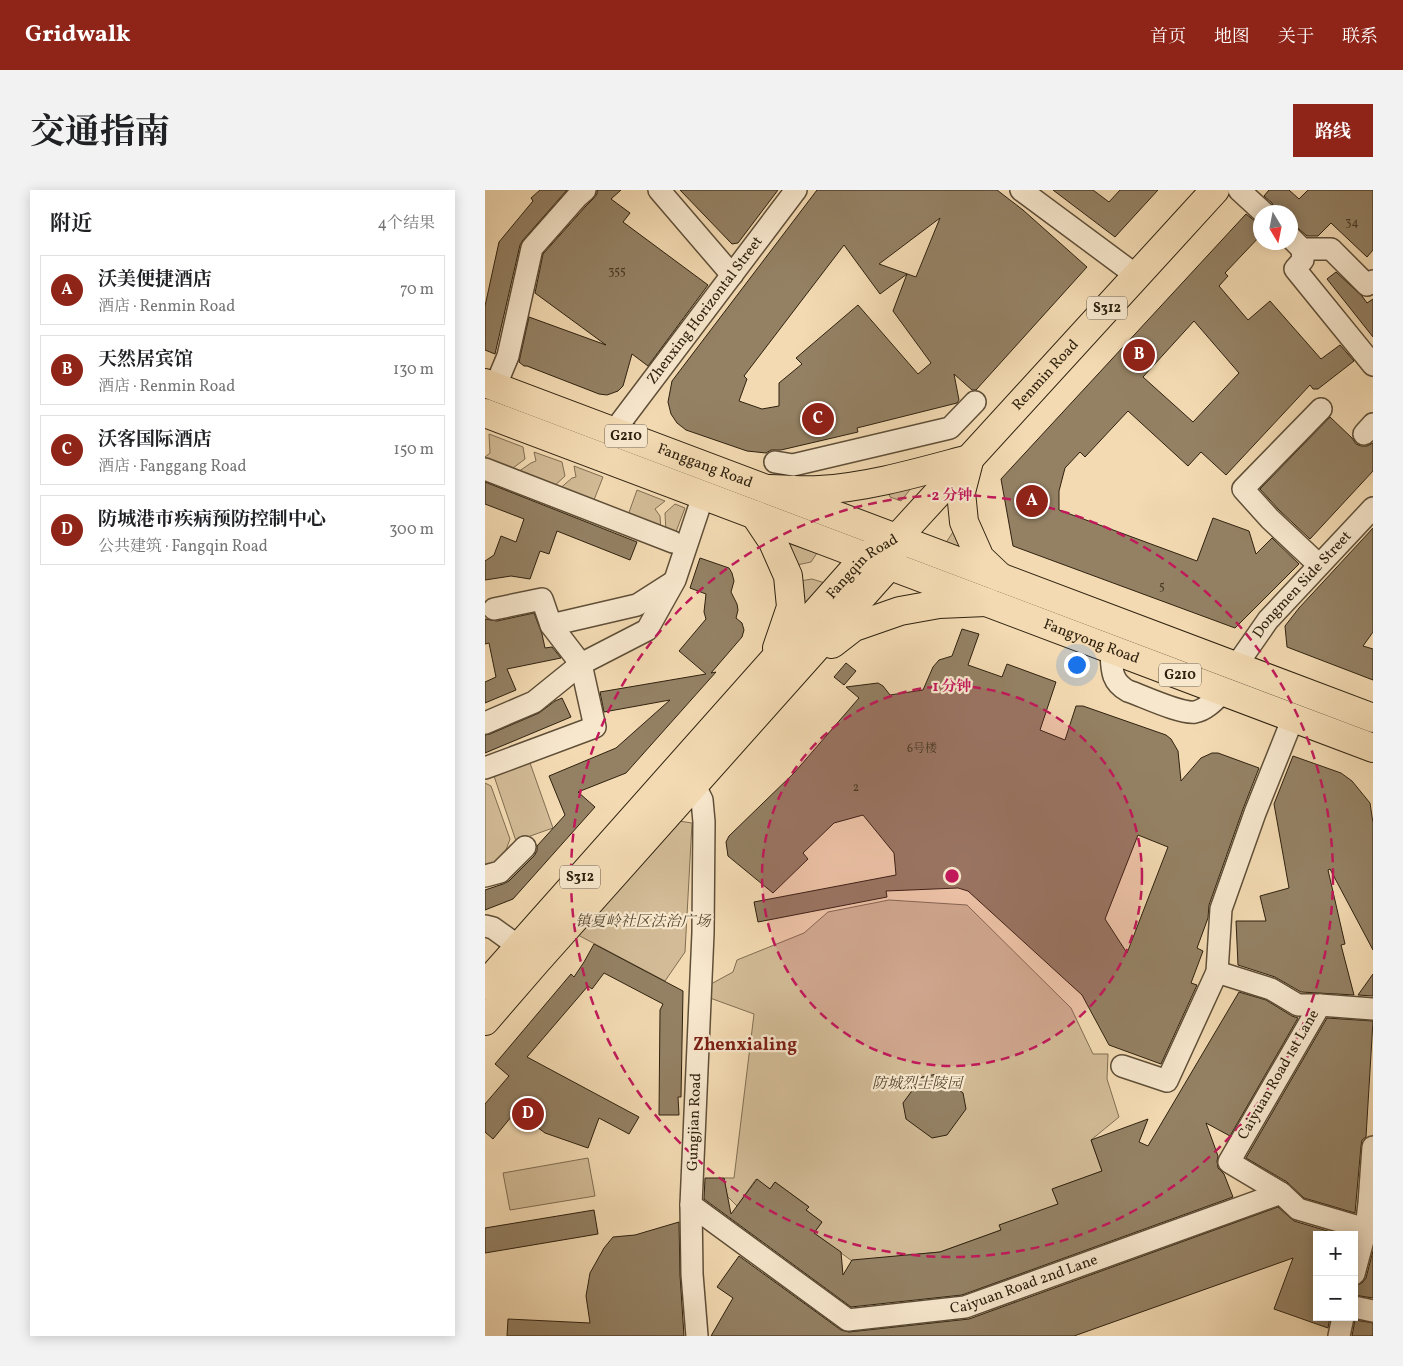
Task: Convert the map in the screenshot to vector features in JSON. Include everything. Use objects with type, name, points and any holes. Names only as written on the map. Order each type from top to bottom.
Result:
[{"type":"main road","name":"Renmin Road","points":[[897,538],[1215,190]]},
{"type":"main road","name":"Fanggang Road","points":[[490,385],[897,538]]},
{"type":"main road","name":"Fanggang Road","points":[[485,413],[877,561]]},
{"type":"main road","points":[[766,489],[819,490],[874,483],[969,459],[961,492],[964,522],[980,558],[1000,577]]},
{"type":"main road","points":[[755,515],[773,542],[788,576],[791,607],[781,668]]},
{"type":"main road","name":"Fangqin Road","points":[[485,985],[518,946],[685,776],[897,538]]},
{"type":"main road","name":"Fangyong Road","points":[[897,538],[1373,718]]},
{"type":"main road","name":"Fangyong Road","points":[[877,561],[1373,748]]},
{"type":"main road","points":[[781,668],[854,627],[900,611],[939,604],[986,602]]},
{"type":"main road","name":"Fangqin Road","points":[[485,1022],[536,962],[685,776]]},
{"type":"street","points":[[490,385],[508,356],[532,248],[585,190]]},
{"type":"street","points":[[659,190],[732,275]]},
{"type":"street","name":"Zhenxing Horizontal Street","points":[[614,431],[796,190]]},
{"type":"street","points":[[1021,190],[1137,276]]},
{"type":"street","points":[[1239,190],[1255,205]]},
{"type":"street","points":[[1298,244],[1331,249],[1367,285],[1373,281]]},
{"type":"street","points":[[1298,249],[1303,260],[1295,269],[1371,358]]},
{"type":"street","points":[[775,462],[793,465],[950,428],[975,402]]},
{"type":"street","points":[[1319,565],[1270,519],[1243,489],[1321,409]]},
{"type":"street","points":[[485,469],[673,542]]},
{"type":"street","points":[[485,723],[534,702],[581,664],[647,630],[675,580],[703,496]]},
{"type":"street","name":"Dongmen Side Street","points":[[1236,666],[1268,620],[1373,508]]},
{"type":"street","points":[[551,625],[637,605],[675,580]]},
{"type":"street","points":[[485,768],[595,727],[581,664],[551,625],[542,599],[494,609]]},
{"type":"street","points":[[1122,1066],[1167,1081],[1217,972],[1221,909],[1255,813],[1293,718]]},
{"type":"street","name":"Gungjian Road","points":[[685,776],[702,800],[704,831],[703,933],[691,1205],[692,1274],[697,1336]]},
{"type":"street","points":[[485,876],[500,872],[525,847]]},
{"type":"street","points":[[485,926],[493,928],[518,946]]},
{"type":"street","name":"Caiyuan Road 1st Lane","points":[[1217,972],[1271,989],[1298,1004],[1320,1005],[1229,1162],[1281,1193]]},
{"type":"street","points":[[1320,1005],[1373,1009]]},
{"type":"street","points":[[1358,1263],[1369,1231],[1373,1147]]},
{"type":"street","points":[[1281,1193],[1298,1209],[1369,1231]]},
{"type":"street","name":"Caiyuan Road 2nd Lane","points":[[691,1205],[848,1320],[965,1307],[1281,1193]]},
{"type":"street","points":[[1358,1308],[1373,1311]]},
{"type":"street","points":[[1339,1336],[1342,1321]]},
{"type":"green space","points":[[489,434],[523,447],[525,459],[509,471],[485,461],[485,457],[490,453]]},
{"type":"green space","points":[[534,452],[562,462],[565,476],[551,489],[515,474],[536,461]]},
{"type":"green space","points":[[574,466],[603,477],[592,505],[557,491],[572,478],[576,477]]},
{"type":"green space","points":[[916,482],[901,501],[890,497],[888,491]]},
{"type":"green space","points":[[637,490],[665,501],[655,509],[660,516],[661,532],[627,518]]},
{"type":"green space","points":[[675,504],[685,508],[674,537],[666,533],[665,513]]},
{"type":"green space","points":[[958,531],[967,551],[945,544],[953,532]]},
{"type":"green space","points":[[787,543],[817,553],[811,562],[797,565]]},
{"type":"green space","points":[[812,579],[825,583],[803,605],[800,581]]},
{"type":"green space","points":[[530,763],[553,828],[516,841],[494,776]]},
{"type":"green space","points":[[485,783],[491,786],[510,839],[503,858],[485,869]]},
{"type":"green space","name":"镇夏岭社区法治广场","points":[[672,820],[692,823],[685,952],[665,981],[578,935]]},
{"type":"green space","name":"防城烈士陵园","points":[[889,900],[967,905],[1071,1008],[1093,1054],[1108,1054],[1107,1079],[1119,1117],[1091,1140],[1102,1171],[1053,1189],[1058,1204],[1001,1230],[940,1252],[852,1261],[814,1233],[822,1222],[806,1210],[808,1206],[775,1182],[770,1189],[756,1179],[737,1206],[727,1196],[724,1178],[734,1178],[754,1014],[710,998],[711,984],[733,972],[737,960],[804,933],[828,912]]},
{"type":"green space","points":[[588,1158],[595,1196],[510,1210],[503,1173]]},
{"type":"building","points":[[540,190],[567,190],[520,245],[495,354],[485,350],[485,306],[499,242],[533,201],[531,198]]},
{"type":"building","points":[[597,190],[621,190],[611,199],[630,213],[623,222],[708,285],[648,366],[632,354],[623,386],[618,391],[607,395],[599,394],[524,366],[519,362],[529,317],[606,345],[535,293],[543,254],[593,199],[597,194]]},
{"type":"building","points":[[680,190],[778,190],[738,243],[732,244]]},
{"type":"building","points":[[817,190],[997,190],[1023,210],[1087,267],[976,390],[972,390],[954,374],[959,400],[957,403],[857,428],[858,432],[781,450],[771,450],[766,453],[747,451],[686,430],[677,423],[671,414],[668,402],[672,381]],"holes":[[[940,218],[916,277],[879,264]],[[844,245],[880,294],[907,274],[893,311],[931,363],[918,374],[858,305],[796,358],[802,364],[779,383],[779,406],[762,409],[739,401],[747,379],[744,376]]]},
{"type":"building","points":[[1053,190],[1093,190],[1109,202],[1120,190],[1158,190],[1115,237]]},
{"type":"building","points":[[1269,190],[1289,190],[1299,199],[1308,190],[1373,190],[1373,250],[1367,257],[1331,223],[1318,236],[1307,236],[1298,228],[1298,205],[1273,205],[1264,196]]},
{"type":"building","points":[[1246,214],[1253,219],[1253,243],[1225,273],[1228,276],[1219,286],[1248,320],[1270,301],[1321,359],[1340,345],[1354,361],[1318,389],[1313,389],[1310,385],[1226,475],[1201,452],[1188,466],[1128,411],[1085,457],[1080,452],[1065,468],[1059,491],[1059,510],[1197,561],[1213,518],[1249,531],[1256,554],[1272,538],[1299,564],[1235,628],[1013,546],[1001,479]],"holes":[[[1194,321],[1239,373],[1193,422],[1143,377]]]},
{"type":"building","points":[[1336,272],[1367,303],[1373,299],[1373,337],[1327,279]]},
{"type":"building","points":[[1330,417],[1356,444],[1367,446],[1373,443],[1373,471],[1310,539],[1260,489]]},
{"type":"building","points":[[485,482],[637,542],[630,560],[557,531],[549,554],[540,551],[530,579],[511,576],[485,580],[485,561],[494,555],[501,536],[516,542],[524,519],[485,504]]},
{"type":"building","points":[[1373,528],[1373,632],[1363,646],[1373,649],[1373,680],[1287,647],[1285,626],[1299,608]]},
{"type":"building","points":[[700,558],[729,568],[732,573],[734,581],[731,592],[737,604],[736,618],[742,623],[744,630],[742,637],[711,673],[716,672],[626,773],[578,792],[595,807],[513,899],[485,910],[485,890],[509,881],[534,856],[537,846],[565,815],[549,776],[616,748],[670,700],[604,712],[600,692],[706,674],[679,651],[706,619],[704,612],[706,594],[690,588]]},
{"type":"building","points":[[534,613],[545,648],[552,647],[561,658],[507,669],[516,690],[485,703],[485,682],[496,677],[489,643],[485,644],[485,619],[497,621]]},
{"type":"building","points":[[962,629],[979,634],[968,665],[1002,677],[1007,664],[1056,682],[1040,730],[1065,740],[1076,706],[1083,706],[1166,735],[1171,739],[1178,751],[1181,781],[1201,758],[1212,753],[1218,753],[1259,768],[1209,905],[1208,918],[1197,948],[1203,951],[1191,983],[1197,985],[1161,1064],[1109,1045],[1082,995],[968,891],[958,888],[886,891],[887,897],[758,922],[754,902],[896,875],[894,853],[863,815],[834,823],[803,853],[808,859],[773,893],[728,856],[726,842],[729,836],[794,773],[859,698],[846,687],[878,683],[890,695],[923,690],[933,667],[939,660],[952,656]],"holes":[[[1138,835],[1168,847],[1127,953],[1105,919]]]},
{"type":"building","points":[[846,663],[856,671],[844,685],[834,677]]},
{"type":"building","points":[[562,698],[571,717],[485,753],[485,735],[539,713]]},
{"type":"building","points":[[1293,756],[1341,773],[1352,781],[1370,803],[1373,823],[1373,950],[1330,869],[1328,870],[1345,944],[1341,945],[1354,995],[1301,992],[1275,977],[1238,965],[1236,921],[1266,921],[1260,896],[1289,888],[1274,804]]},
{"type":"building","points":[[594,944],[683,991],[681,1097],[678,1097],[679,1115],[659,1115],[660,1010],[663,1004],[604,973],[592,989],[588,986],[527,1057],[639,1117],[629,1134],[599,1118],[588,1148],[545,1133],[516,1111],[493,1139],[485,1132],[485,1104],[509,1076],[495,1064],[571,974],[574,977]]},
{"type":"building","points":[[1373,974],[1373,996],[1358,995]]},
{"type":"building","points":[[1239,992],[1266,1000],[1298,1018],[1230,1136],[1206,1123],[1218,1156],[1218,1168],[1224,1174],[1233,1197],[962,1295],[851,1307],[704,1199],[705,1178],[724,1178],[731,1214],[757,1179],[770,1189],[775,1182],[809,1207],[806,1210],[822,1222],[814,1233],[841,1252],[843,1275],[852,1260],[940,1252],[1001,1230],[999,1225],[1058,1204],[1052,1189],[1102,1171],[1091,1140],[1148,1119],[1139,1142],[1148,1146]]},
{"type":"building","points":[[1327,1018],[1373,1021],[1366,1137],[1362,1140],[1361,1146],[1355,1213],[1304,1198],[1287,1182],[1246,1158]]},
{"type":"building","points":[[937,1074],[963,1093],[966,1109],[947,1135],[932,1138],[906,1119],[903,1103],[922,1077]]},
{"type":"building","points":[[1278,1207],[1294,1221],[1328,1231],[1313,1231],[1313,1321],[1329,1321],[1328,1328],[1274,1309],[1293,1258],[1074,1336],[711,1336],[733,1298],[717,1287],[739,1256],[841,1330],[849,1332],[969,1319]]},
{"type":"building","points":[[594,1210],[598,1234],[485,1253],[485,1228]]},
{"type":"building","points":[[679,1222],[684,1336],[507,1336],[508,1319],[590,1323],[586,1296],[590,1273],[604,1248],[613,1237],[635,1235]]},
{"type":"building","points":[[1373,1251],[1373,1298],[1358,1296],[1358,1284],[1366,1278]]},
{"type":"building","points":[[1355,1321],[1373,1323],[1373,1336],[1352,1336]]},
{"type":"place","name":"天然居宾馆","points":[[1139,355]]},
{"type":"place","name":"沃客国际酒店","points":[[818,419]]},
{"type":"place","name":"沃美便捷酒店","points":[[1032,501]]},
{"type":"place","name":"防城港市疾病预防控制中心","points":[[528,1114]]},
{"type":"district","name":"Zhenxialing","points":[[745,1045]]}]
